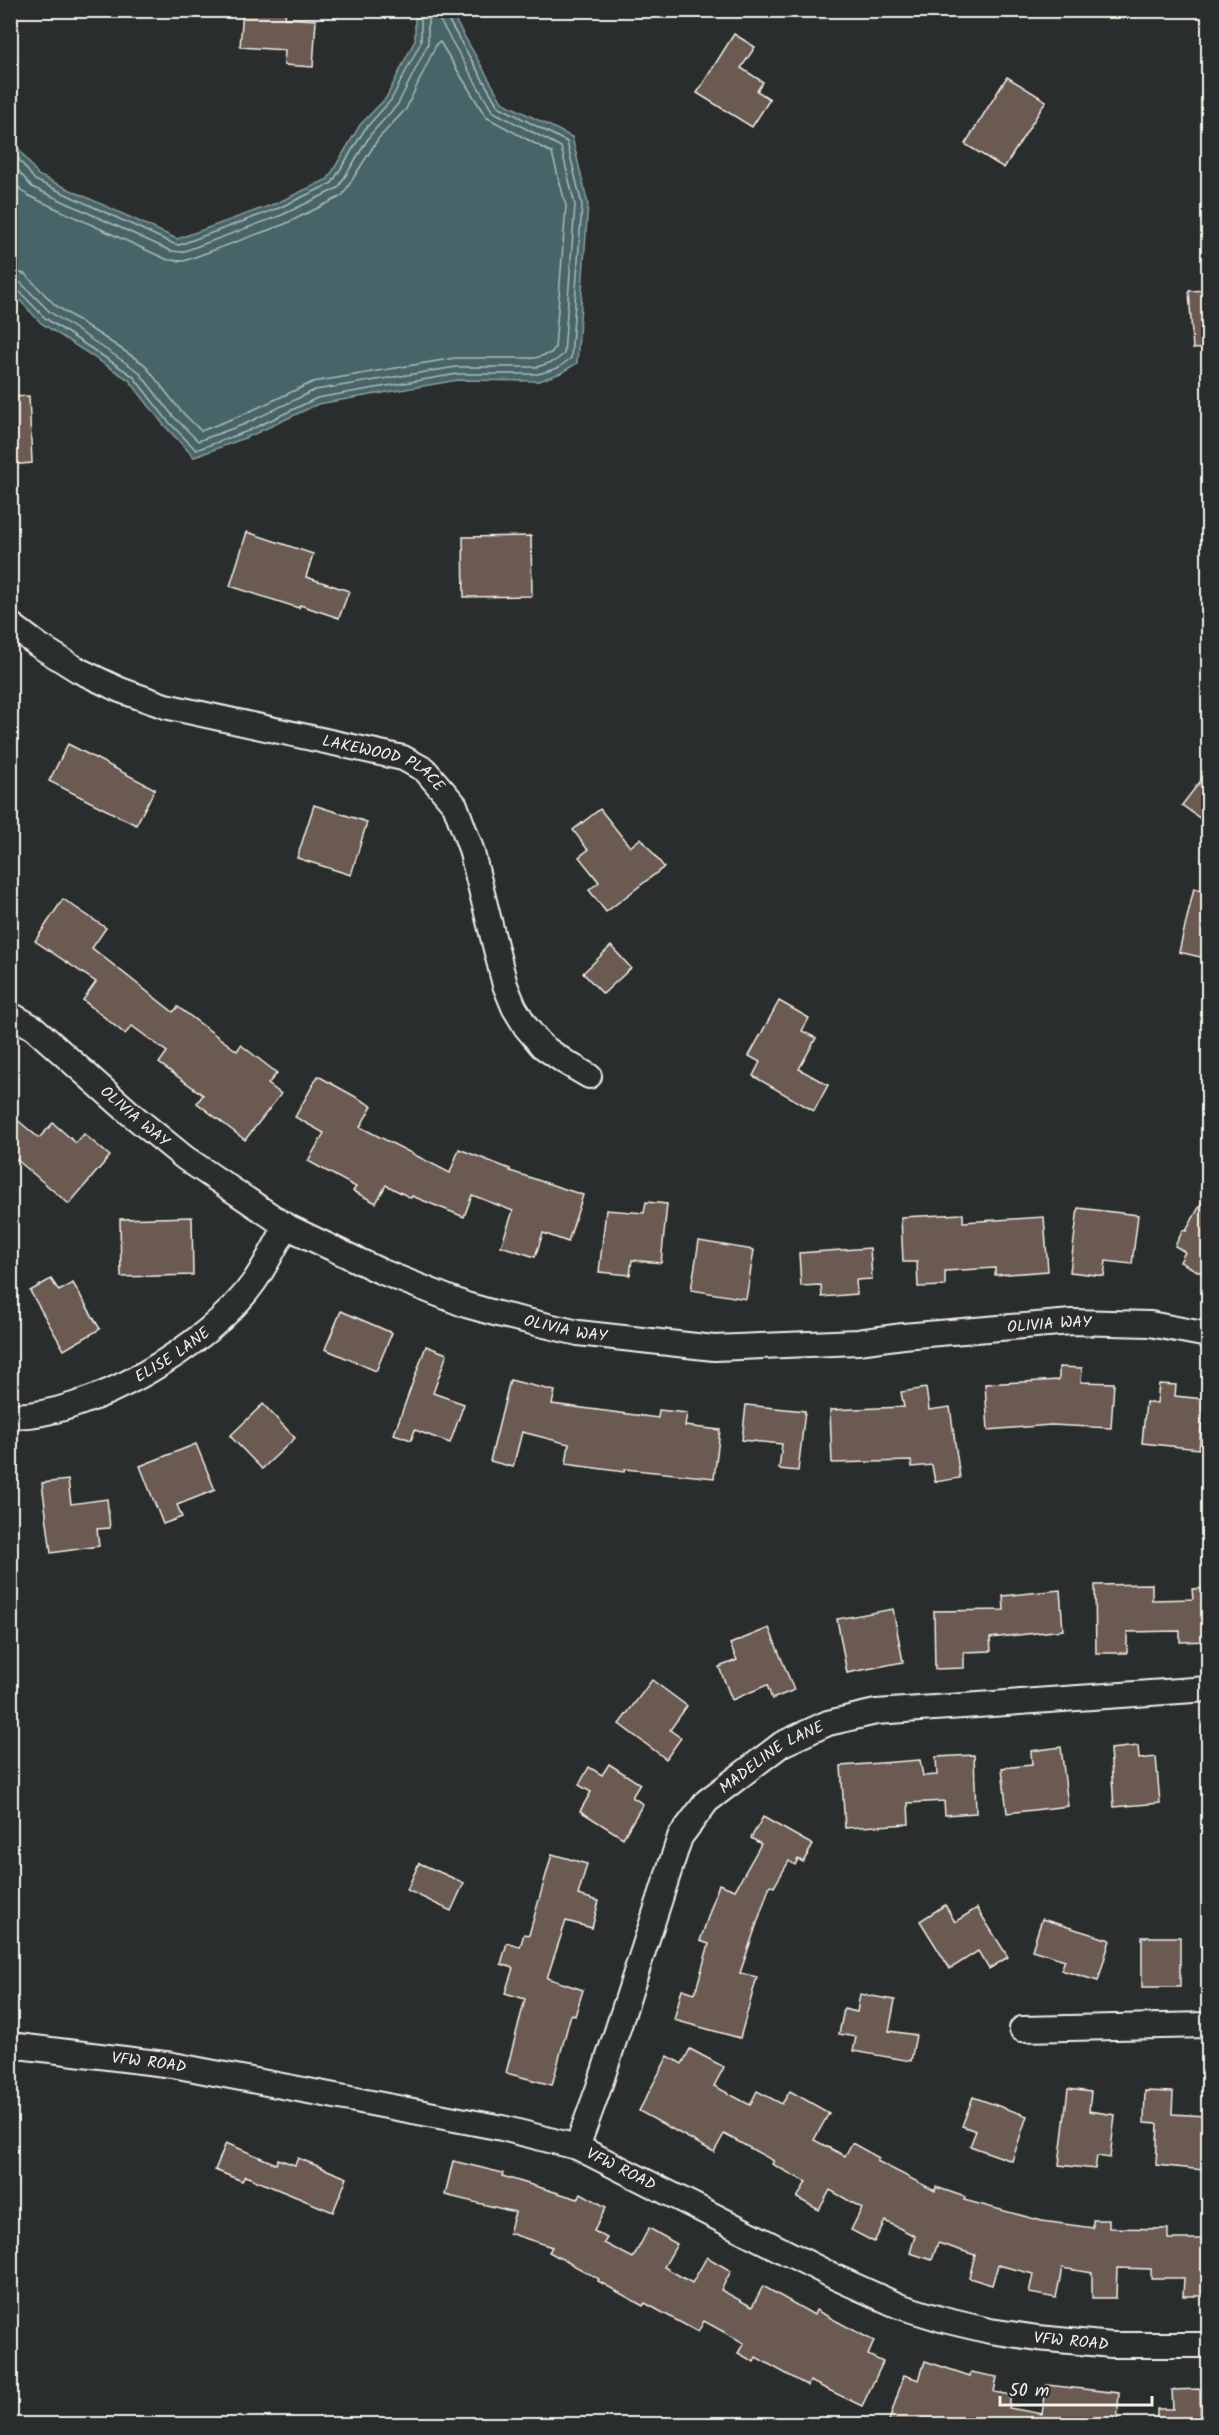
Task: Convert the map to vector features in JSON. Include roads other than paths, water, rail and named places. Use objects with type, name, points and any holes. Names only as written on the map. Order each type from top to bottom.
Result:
[{"type":"street","name":"LAKEWOOD PLACE","points":[[10,624],[78,670],[120,690],[165,706],[403,758],[425,770],[455,805],[471,849],[505,985],[514,1007],[526,1027],[543,1046],[589,1076]]},
{"type":"street","name":"OLIVIA WAY","points":[[10,1014],[34,1028],[132,1115],[185,1158],[286,1226],[371,1267],[466,1305],[550,1327],[635,1340],[714,1348],[858,1342],[934,1333],[1104,1321],[1150,1324],[1209,1335]]},
{"type":"street","name":"ELISE LANE","points":[[10,1416],[46,1411],[112,1391],[198,1340],[253,1283],[286,1226]]},
{"type":"street","name":"MADELINE LANE","points":[[577,2147],[599,2087],[680,1837],[707,1801],[782,1744],[828,1723],[876,1712],[1209,1689]]},
{"type":"street","points":[[1022,2029],[1209,2025]]},
{"type":"street","name":"VFW ROAD","points":[[10,2045],[173,2065],[502,2128],[577,2147],[835,2277],[899,2306],[944,2320],[990,2331],[1112,2345],[1209,2345]]},
{"type":"water","points":[[415,11],[450,11],[502,102],[572,137],[588,204],[577,363],[561,373],[539,381],[458,380],[318,404],[250,436],[194,457],[163,424],[129,380],[41,323],[11,291],[11,138],[38,175],[177,239],[277,203],[328,179],[360,125],[386,98],[415,40]]}]
